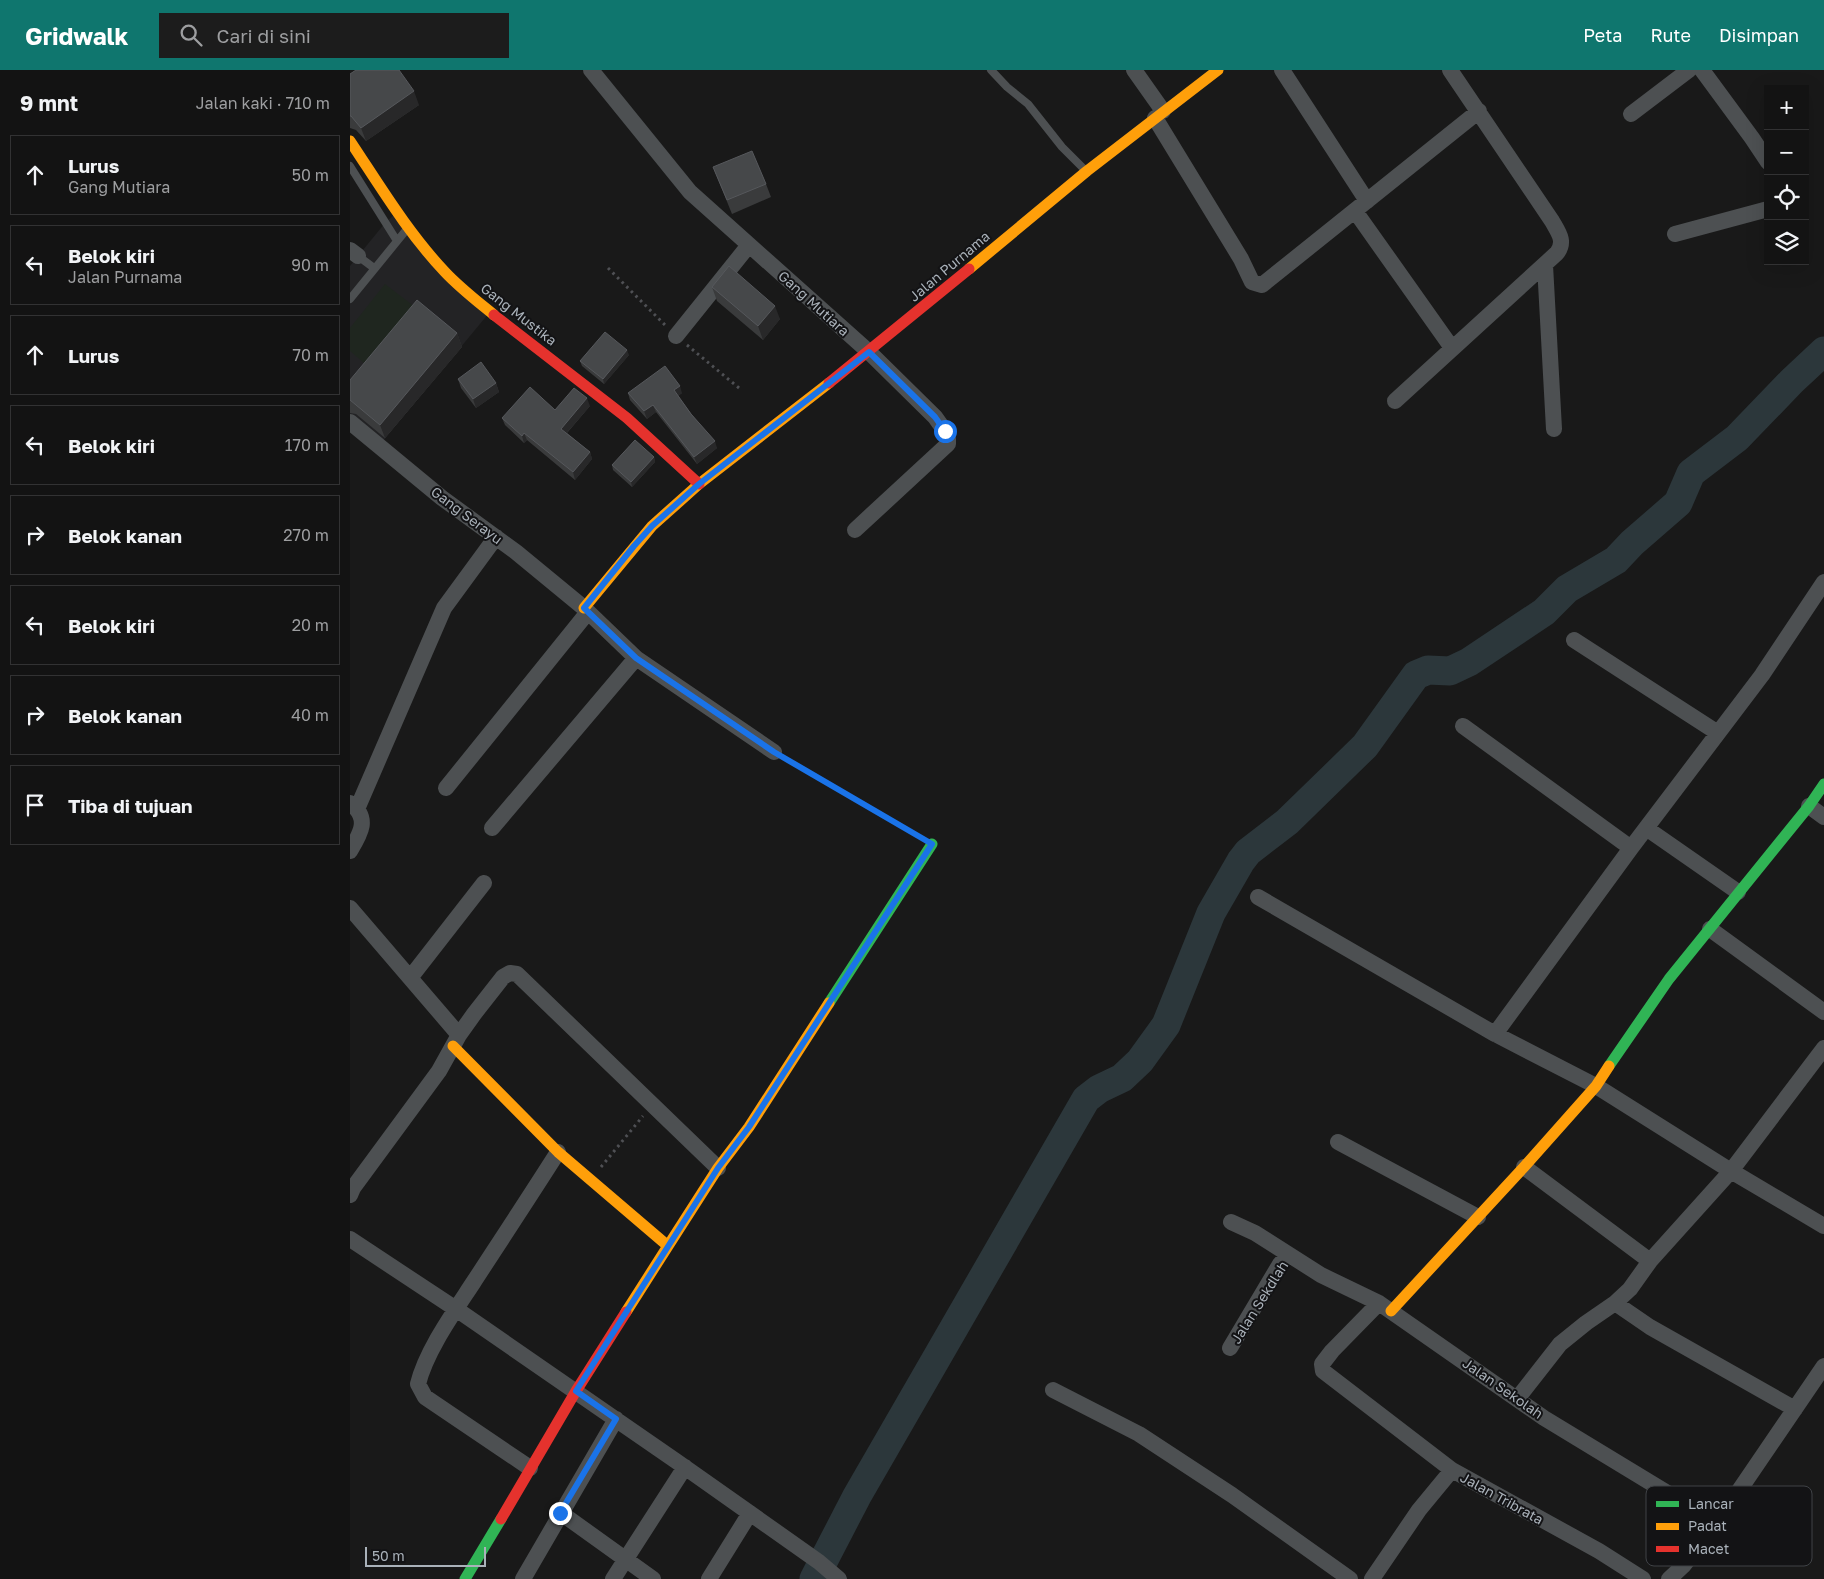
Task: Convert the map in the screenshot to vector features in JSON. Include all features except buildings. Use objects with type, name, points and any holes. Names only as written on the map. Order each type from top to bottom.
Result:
[{"type":"street","name":"Gang Mutiara","points":[[591,70],[690,192],[869,352],[935,417],[945,431],[948,444],[854,530]]},
{"type":"street","points":[[1134,70],[1255,284],[1262,285],[1266,284],[1479,111]]},
{"type":"street","name":"Jalan Purnama","points":[[586,610],[640,539],[699,484],[869,352],[1086,171],[1218,70]]},
{"type":"street","points":[[1282,70],[1361,206],[1452,348]]},
{"type":"street","points":[[1395,402],[1545,265],[1560,250],[1562,241],[1479,111],[1450,70]]},
{"type":"street","points":[[1631,114],[1689,70]]},
{"type":"street","points":[[1702,70],[1764,156]]},
{"type":"street","name":"Gang Mustika","points":[[350,142],[408,228],[445,272],[472,297],[627,418],[699,484]]},
{"type":"street","points":[[1675,234],[1764,210]]},
{"type":"street","points":[[676,336],[749,245]]},
{"type":"street","points":[[1545,265],[1554,429]]},
{"type":"street","name":"Gang Serayu","points":[[350,422],[442,498],[496,537],[586,610],[636,658],[774,752]]},
{"type":"street","points":[[350,850],[362,830],[362,821],[354,806],[444,608],[496,537]]},
{"type":"street","points":[[1495,1034],[1631,848],[1762,675],[1824,582]]},
{"type":"street","points":[[446,788],[586,610]]},
{"type":"street","points":[[1574,640],[1718,733]]},
{"type":"street","points":[[492,828],[636,658]]},
{"type":"street","points":[[1463,726],[1631,848]]},
{"type":"street","points":[[1452,1470],[1323,1371],[1322,1364],[1332,1351],[1385,1307],[1478,1217],[1596,1086],[1669,979],[1809,806],[1824,784]]},
{"type":"street","points":[[1809,806],[1824,817]]},
{"type":"street","points":[[1646,828],[1738,892]]},
{"type":"street","points":[[465,1579],[576,1391],[668,1246],[718,1168],[749,1127],[932,844]]},
{"type":"street","points":[[410,978],[484,883]]},
{"type":"street","points":[[1258,897],[1495,1034],[1596,1086],[1731,1171],[1824,1226]]},
{"type":"street","points":[[350,908],[410,978],[456,1041],[558,1152],[668,1246]]},
{"type":"street","points":[[1710,929],[1824,1012]]},
{"type":"street","points":[[350,1195],[353,1188],[439,1071],[474,1014],[503,976],[510,973],[516,974],[654,1104],[718,1168]]},
{"type":"street","points":[[1517,1399],[1560,1344],[1586,1323],[1615,1304],[1630,1289],[1650,1261],[1731,1171],[1824,1048]]},
{"type":"street","points":[[1338,1142],[1478,1217]]},
{"type":"street","points":[[530,1468],[425,1397],[418,1384],[420,1375],[456,1309],[558,1152]]},
{"type":"street","points":[[1524,1167],[1650,1261]]},
{"type":"street","name":"Jalan Sekolah","points":[[1231,1222],[1254,1233],[1320,1275],[1385,1307],[1544,1418],[1656,1486]]},
{"type":"street","points":[[350,1239],[576,1391],[750,1513],[837,1577]]},
{"type":"street","name":"Jalan Sekdlah","points":[[1230,1348],[1280,1264],[1288,1255]]},
{"type":"street","points":[[1615,1304],[1650,1327],[1795,1409]]},
{"type":"street","points":[[1742,1486],[1824,1366]]},
{"type":"street","points":[[1054,1390],[1139,1434],[1232,1495],[1350,1579]]},
{"type":"street","points":[[523,1579],[616,1419]]},
{"type":"street","points":[[613,1579],[685,1467]]},
{"type":"street","name":"Jalan Tribrata","points":[[1372,1579],[1419,1510],[1452,1470],[1599,1551],[1643,1579]]},
{"type":"street","points":[[560,1513],[653,1579]]},
{"type":"street","points":[[709,1579],[750,1513]]},
{"type":"street","points":[[1669,1579],[1683,1566]]},
{"type":"lane","points":[[991,70],[1006,87],[1028,104],[1062,147],[1086,171]]},
{"type":"lane","points":[[350,166],[396,241]]},
{"type":"lane","points":[[350,299],[408,228]]},
{"type":"lane","points":[[354,253],[374,268]]},
{"type":"path","points":[[774,752],[932,844]]},
{"type":"path","points":[[591,1179],[654,1104]]},
{"type":"shaded area","points":[[395,214],[489,313],[383,441],[350,419],[350,266],[385,223]]},
{"type":"shaded area","points":[[385,284],[419,310],[371,369],[350,351],[350,328]]},
{"type":"waterway","points":[[814,1579],[857,1496],[1086,1099],[1099,1089],[1122,1078],[1140,1061],[1166,1025],[1211,913],[1248,852],[1287,822],[1365,746],[1416,675],[1428,670],[1450,671],[1469,662],[1544,612],[1567,589],[1616,560],[1632,543],[1678,503],[1691,473],[1737,438],[1824,351]]},
{"type":"traffic: fast","points":[[1609,1066],[1669,979],[1809,806],[1824,784]]},
{"type":"traffic: fast","points":[[829,1003],[932,844]]},
{"type":"traffic: fast","points":[[465,1579],[501,1519]]},
{"type":"traffic: slow","points":[[969,269],[1087,171],[1218,70]]},
{"type":"traffic: slow","points":[[350,141],[395,209],[432,257],[457,284],[494,315]]},
{"type":"traffic: slow","points":[[584,608],[652,526],[699,484],[829,383]]},
{"type":"traffic: slow","points":[[668,1246],[718,1168],[749,1127],[829,1003]]},
{"type":"traffic: slow","points":[[453,1046],[558,1152],[668,1246],[626,1312]]},
{"type":"traffic: slow","points":[[1391,1311],[1524,1167],[1596,1086],[1609,1066]]},
{"type":"traffic: jam","points":[[829,383],[969,269]]},
{"type":"traffic: jam","points":[[494,315],[627,418],[699,484]]},
{"type":"traffic: jam","points":[[501,1519],[576,1391],[626,1312]]},
{"type":"route","points":[[560,1513],[616,1419],[576,1391],[718,1168],[749,1127],[932,844],[774,752],[636,658],[584,608],[652,526],[699,484],[869,352],[935,417],[945,431]]}]
